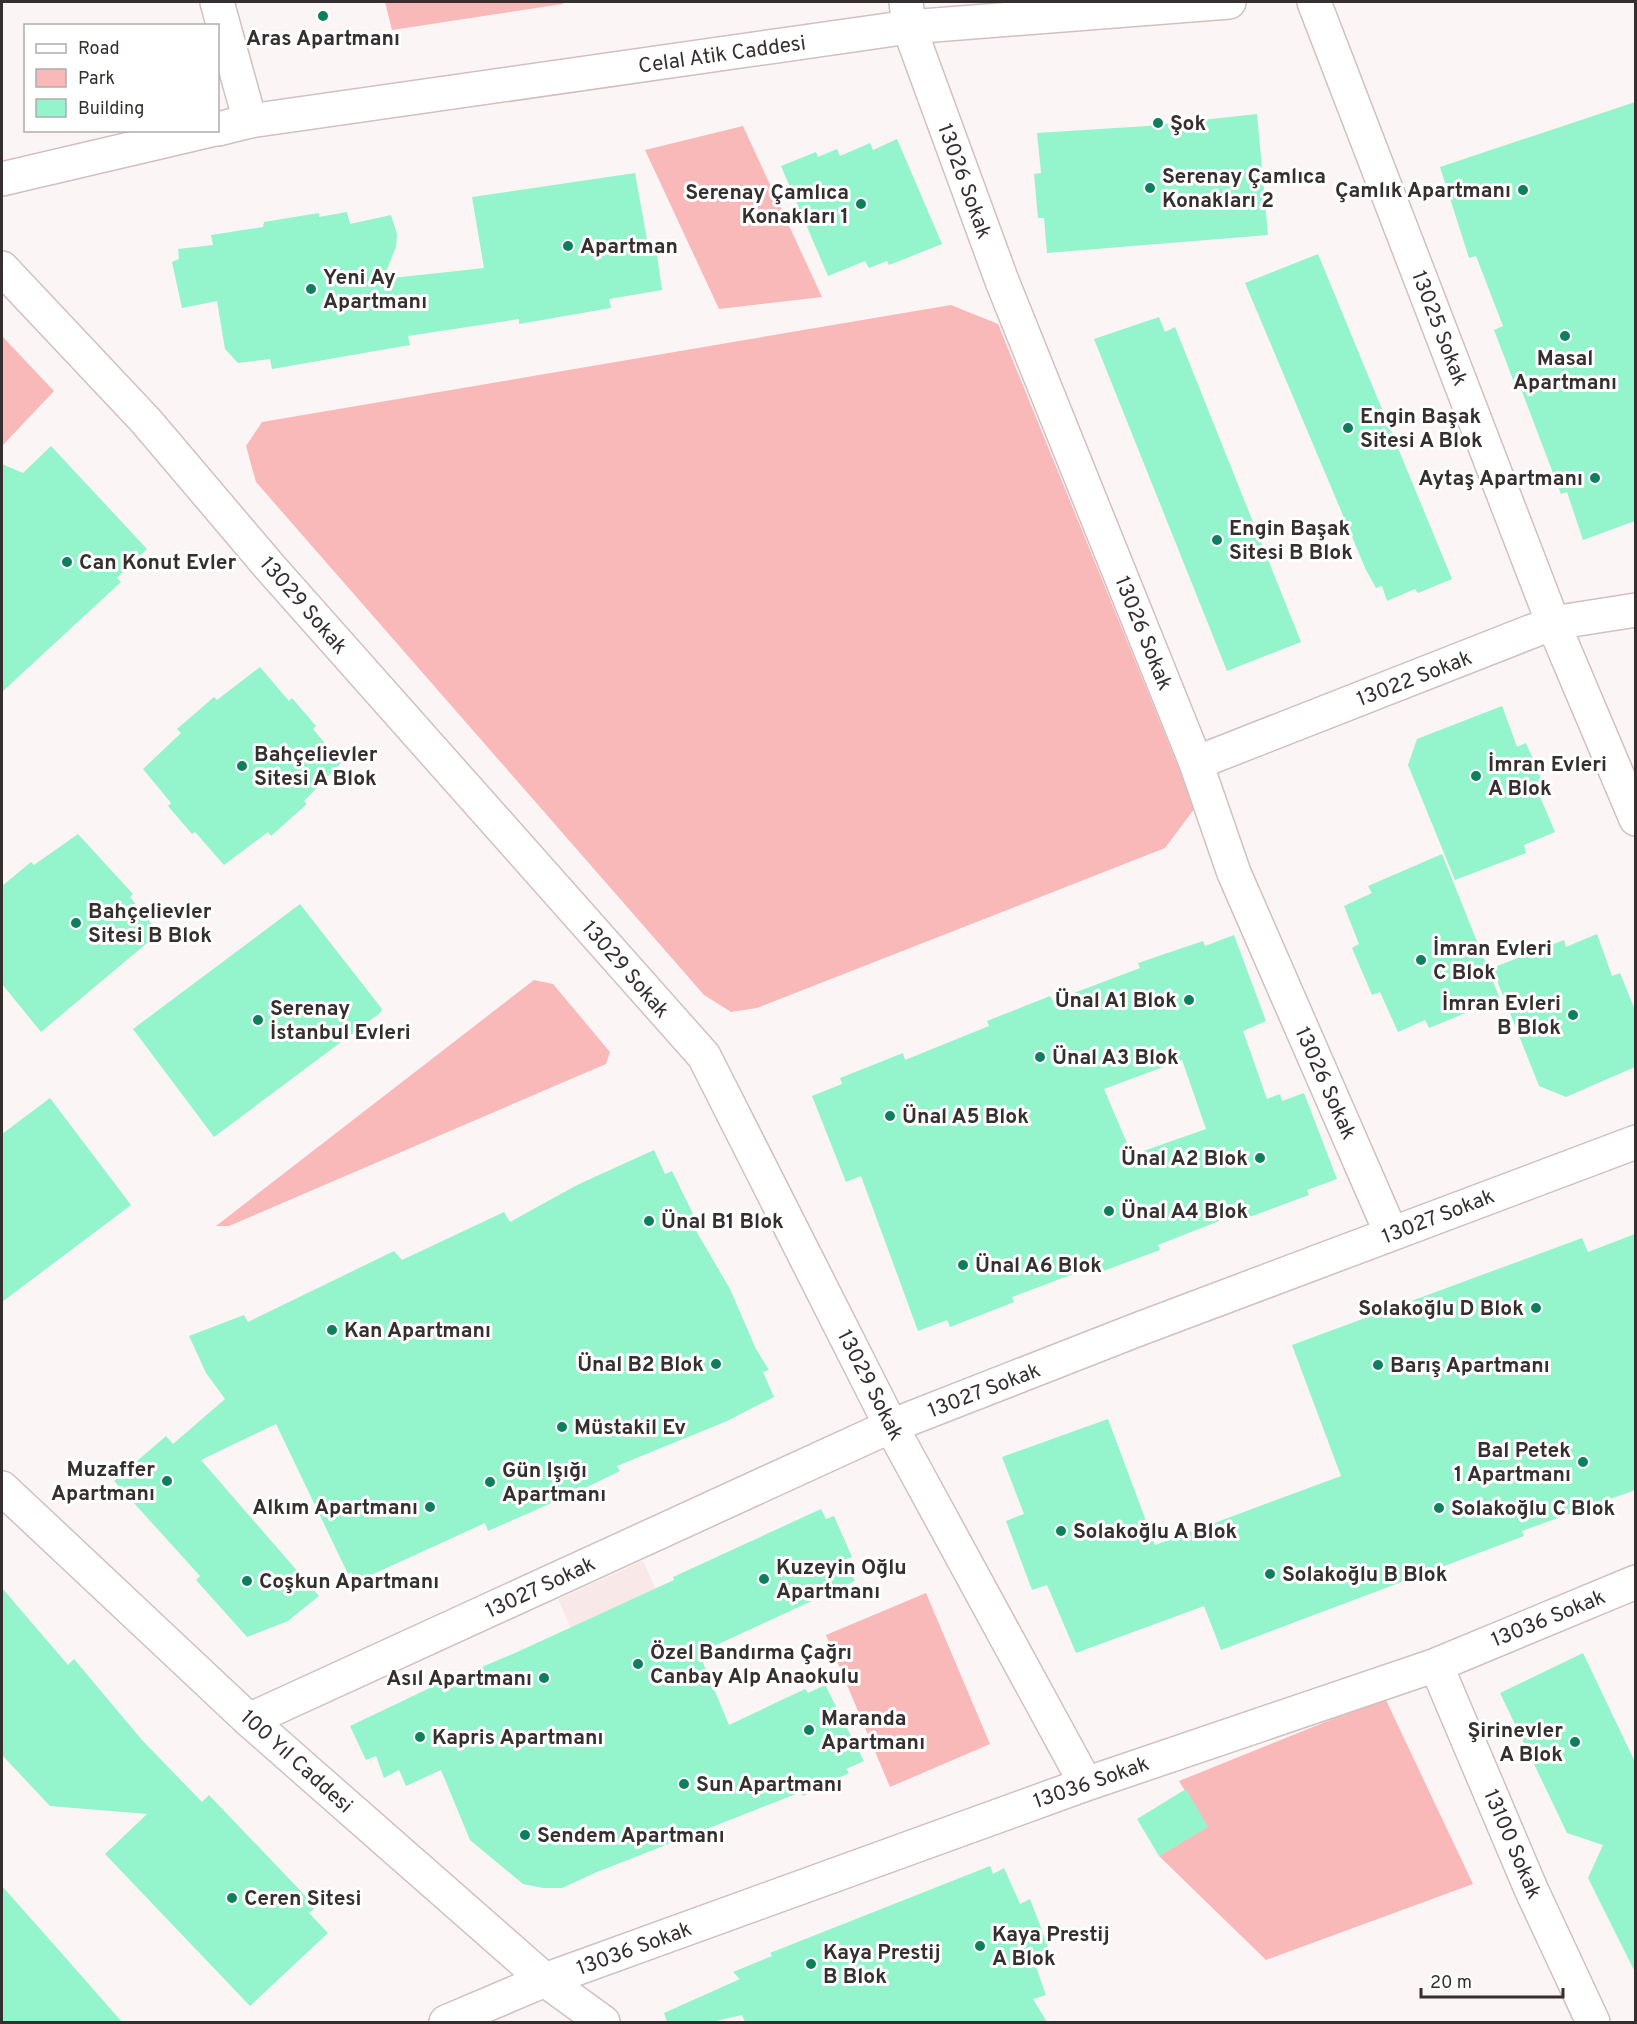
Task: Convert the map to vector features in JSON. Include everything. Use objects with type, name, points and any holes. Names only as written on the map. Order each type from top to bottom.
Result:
[{"type":"street","points":[[217,2],[250,121]]},
{"type":"street","name":"Celal Atik Caddesi","points":[[219,129],[250,121],[907,14],[1229,2]]},
{"type":"street","name":"13025 Sokak","points":[[1314,2],[1553,623],[1635,819]]},
{"type":"street","name":"13026 Sokak","points":[[907,14],[1002,281],[1196,763],[1234,873],[1391,1233]]},
{"type":"street","points":[[2,179],[202,132]]},
{"type":"street","name":"13029 Sokak","points":[[2,268],[146,421],[269,566],[704,1056],[891,1426],[1086,1784]]},
{"type":"street","name":"13022 Sokak","points":[[1196,763],[1553,623],[1635,610]]},
{"type":"street","name":"13027 Sokak","points":[[249,1720],[891,1426],[1391,1233],[1635,1142]]},
{"type":"street","name":"100 Yıl Caddesi","points":[[2,1488],[249,1720],[545,1980],[603,2022]]},
{"type":"street","name":"13036 Sokak","points":[[446,2022],[545,1980],[1086,1784],[1436,1665],[1635,1582]]},
{"type":"street","name":"13100 Sokak","points":[[1436,1665],[1531,1889],[1593,2022]]},
{"type":"shaded area","name":"Özel Bandırma Çağrı Canbay Alp Anaokulu","points":[[643,1561],[702,1692],[574,1635],[558,1599]]},
{"type":"green space","points":[[385,2],[563,2],[563,4],[392,30]]},
{"type":"green space","points":[[743,126],[822,297],[719,309],[645,150]]},
{"type":"green space","points":[[951,305],[998,324],[1195,808],[1165,848],[757,1008],[731,1012],[704,995],[256,482],[246,446],[262,422]]},
{"type":"green space","points":[[2,336],[54,391],[2,446]]},
{"type":"green space","points":[[534,980],[553,984],[610,1052],[606,1064],[229,1226],[216,1226]]},
{"type":"green space","points":[[926,1593],[990,1744],[890,1787],[826,1635]]},
{"type":"green space","points":[[1385,1698],[1473,1884],[1266,1960],[1159,1856],[1207,1827],[1179,1781]]},
{"type":"building","points":[[1635,102],[1635,521],[1583,540],[1567,492],[1561,494],[1521,389],[1517,390],[1494,330],[1503,326],[1476,256],[1469,258],[1440,167]]},
{"type":"building","name":"Serenay Çamlıca Konakları 2","points":[[1257,114],[1268,235],[1047,253],[1044,218],[1038,218],[1034,174],[1041,173],[1037,133],[1147,126]]},
{"type":"building","name":"Serenay Çamlıca Konakları 1","points":[[897,139],[942,244],[889,265],[887,261],[869,268],[865,261],[828,276],[781,166],[816,152],[818,157],[837,149],[840,156],[870,143],[873,150]]},
{"type":"building","points":[[635,173],[650,256],[657,255],[662,290],[609,299],[611,308],[519,324],[519,319],[408,336],[410,345],[272,369],[270,359],[238,363],[225,349],[217,301],[182,308],[172,262],[179,259],[178,249],[213,245],[211,235],[263,227],[264,222],[319,213],[319,217],[347,212],[350,224],[391,215],[397,234],[396,247],[383,279],[484,268],[472,197]]},
{"type":"building","name":"Engin Başak Sitesi A Blok","points":[[1318,254],[1452,579],[1418,593],[1415,589],[1387,601],[1382,586],[1376,588],[1366,570],[1245,283]]},
{"type":"building","name":"Engin Başak Sitesi B Blok","points":[[1159,317],[1165,332],[1175,327],[1301,642],[1227,671],[1094,339]]},
{"type":"building","name":"Can Konut Evler","points":[[51,446],[147,549],[117,578],[121,582],[2,692],[2,464],[23,473]]},
{"type":"building","name":"Bahçelievler Sitesi A Blok","points":[[260,667],[289,701],[292,698],[316,726],[313,729],[341,763],[304,801],[307,804],[271,836],[268,832],[224,865],[195,832],[192,834],[168,806],[171,803],[143,769],[181,733],[177,729],[214,697],[217,700]]},
{"type":"building","name":"İmran Evleri A Blok","points":[[1502,706],[1517,747],[1526,743],[1545,788],[1538,792],[1555,832],[1524,845],[1526,853],[1455,880],[1408,765],[1417,739]]},
{"type":"building","name":"Bahçelievler Sitesi B Blok","points":[[78,834],[133,894],[130,897],[159,933],[41,1032],[2,984],[2,886],[31,862],[34,865]]},
{"type":"building","name":"İmran Evleri C Blok","points":[[1442,854],[1500,999],[1429,1028],[1425,1020],[1398,1032],[1380,992],[1372,995],[1352,948],[1359,944],[1344,906],[1372,893],[1368,886]]},
{"type":"building","name":"Serenay İstanbul Evleri","points":[[300,904],[382,1009],[380,1013],[214,1137],[133,1029]]},
{"type":"building","name":"İmran Evleri B Blok","points":[[1597,934],[1612,976],[1620,973],[1635,1010],[1635,1067],[1566,1097],[1539,1086],[1492,968],[1564,940],[1566,947]]},
{"type":"building","points":[[1234,935],[1266,1021],[1243,1031],[1267,1099],[1280,1094],[1282,1101],[1304,1093],[1337,1179],[1307,1190],[1309,1195],[1244,1219],[1242,1212],[1158,1245],[1160,1250],[1095,1274],[1092,1267],[1012,1297],[1014,1302],[950,1327],[947,1320],[918,1331],[861,1176],[846,1182],[812,1096],[842,1084],[840,1078],[903,1053],[905,1060],[989,1026],[987,1021],[1050,996],[1053,1001],[1140,968],[1138,963],[1203,941],[1205,946]],"holes":[[[1182,1060],[1206,1129],[1132,1155],[1104,1089]]]},
{"type":"building","points":[[50,1098],[131,1205],[2,1302],[2,1134]]},
{"type":"building","points":[[654,1150],[665,1174],[672,1171],[699,1226],[695,1229],[730,1289],[756,1349],[769,1370],[763,1372],[774,1397],[727,1421],[617,1466],[620,1471],[583,1489],[488,1531],[485,1523],[356,1582],[351,1572],[348,1574],[276,1424],[201,1460],[319,1596],[288,1621],[247,1637],[196,1580],[200,1576],[114,1481],[166,1436],[173,1444],[225,1399],[206,1373],[189,1336],[244,1315],[248,1322],[394,1251],[402,1260],[504,1212],[510,1222],[577,1185]]},
{"type":"building","points":[[1635,1234],[1635,1490],[1522,1531],[1524,1536],[1221,1650],[1204,1606],[1076,1653],[1047,1585],[1032,1590],[1006,1521],[1024,1514],[1002,1457],[1108,1419],[1155,1545],[1341,1476],[1292,1345],[1582,1238],[1588,1252]]},
{"type":"building","points":[[821,1509],[826,1519],[834,1516],[852,1557],[844,1560],[855,1581],[699,1653],[729,1725],[805,1689],[808,1693],[825,1685],[864,1761],[846,1769],[849,1773],[803,1796],[801,1792],[597,1872],[562,1888],[543,1888],[523,1884],[470,1840],[441,1770],[406,1786],[399,1770],[384,1778],[376,1756],[366,1760],[350,1726],[455,1676],[456,1678],[515,1653],[674,1580],[673,1577]]},
{"type":"building","points":[[2,1588],[68,1665],[74,1659],[142,1740],[202,1802],[209,1795],[316,1907],[309,1913],[328,1933],[250,2006],[105,1854],[147,1814],[50,1806],[2,1755]]},
{"type":"building","name":"Şirinevler A Blok","points":[[1583,1653],[1635,1762],[1635,1972],[1588,1878],[1603,1845],[1567,1833],[1500,1693]]},
{"type":"building","points":[[1186,1789],[1208,1827],[1159,1856],[1137,1819]]},
{"type":"building","points":[[990,1866],[993,1874],[1004,1868],[1020,1904],[1030,1899],[1049,1949],[1032,1955],[1046,1995],[1033,1999],[1047,2022],[745,2022],[742,2015],[711,2022],[667,2022],[664,2013],[740,1979],[733,1972],[772,1956],[770,1953]]},
{"type":"building","points":[[2,1886],[64,1956],[122,2022],[2,2022]]},
{"type":"place","name":"Aras Apartmanı","points":[[323,16]]},
{"type":"place","name":"Şok","points":[[1158,123]]},
{"type":"place","name":"Serenay Çamlıca Konakları 2","points":[[1150,188]]},
{"type":"place","name":"Çamlık Apartmanı","points":[[1523,190]]},
{"type":"place","name":"Serenay Çamlıca Konakları 1","points":[[861,204]]},
{"type":"place","name":"Apartman","points":[[568,246]]},
{"type":"place","name":"Yeni Ay Apartmanı","points":[[311,289]]},
{"type":"place","name":"Masal Apartmanı","points":[[1565,336]]},
{"type":"place","name":"Engin Başak Sitesi A Blok","points":[[1348,428]]},
{"type":"place","name":"Aytaş Apartmanı","points":[[1595,478]]},
{"type":"place","name":"Engin Başak Sitesi B Blok","points":[[1217,540]]},
{"type":"place","name":"Can Konut Evler","points":[[67,562]]},
{"type":"place","name":"Bahçelievler Sitesi A Blok","points":[[242,766]]},
{"type":"place","name":"İmran Evleri A Blok","points":[[1476,776]]},
{"type":"place","name":"Bahçelievler Sitesi B Blok","points":[[76,923]]},
{"type":"place","name":"İmran Evleri C Blok","points":[[1421,960]]},
{"type":"place","name":"Ünal A1 Blok","points":[[1189,1000]]},
{"type":"place","name":"İmran Evleri B Blok","points":[[1573,1015]]},
{"type":"place","name":"Serenay İstanbul Evleri","points":[[258,1020]]},
{"type":"place","name":"Ünal A3 Blok","points":[[1040,1057]]},
{"type":"place","name":"Ünal A5 Blok","points":[[890,1116]]},
{"type":"place","name":"Ünal A2 Blok","points":[[1260,1158]]},
{"type":"place","name":"Ünal A4 Blok","points":[[1109,1211]]},
{"type":"place","name":"Ünal B1 Blok","points":[[649,1221]]},
{"type":"place","name":"Ünal A6 Blok","points":[[963,1265]]},
{"type":"place","name":"Solakoğlu D Blok","points":[[1536,1308]]},
{"type":"place","name":"Kan Apartmanı","points":[[332,1330]]},
{"type":"place","name":"Ünal B2 Blok","points":[[716,1364]]},
{"type":"place","name":"Barış Apartmanı","points":[[1378,1365]]},
{"type":"place","name":"Müstakil Ev","points":[[562,1427]]},
{"type":"place","name":"Bal Petek 1 Apartmanı","points":[[1583,1462]]},
{"type":"place","name":"Muzaffer Apartmanı","points":[[167,1481]]},
{"type":"place","name":"Gün Işığı Apartmanı","points":[[490,1482]]},
{"type":"place","name":"Alkım Apartmanı","points":[[430,1507]]},
{"type":"place","name":"Solakoğlu C Blok","points":[[1439,1508]]},
{"type":"place","name":"Solakoğlu A Blok","points":[[1061,1531]]},
{"type":"place","name":"Solakoğlu B Blok","points":[[1270,1574]]},
{"type":"place","name":"Kuzeyin Oğlu Apartmanı","points":[[764,1579]]},
{"type":"place","name":"Coşkun Apartmanı","points":[[247,1581]]},
{"type":"place","name":"Özel Bandırma Çağrı Canbay Alp Anaokulu","points":[[638,1664]]},
{"type":"place","name":"Asıl Apartmanı","points":[[544,1678]]},
{"type":"place","name":"Maranda Apartmanı","points":[[809,1730]]},
{"type":"place","name":"Kapris Apartmanı","points":[[420,1737]]},
{"type":"place","name":"Şirinevler A Blok","points":[[1575,1742]]},
{"type":"place","name":"Sun Apartmanı","points":[[684,1784]]},
{"type":"place","name":"Sendem Apartmanı","points":[[525,1835]]},
{"type":"place","name":"Ceren Sitesi","points":[[232,1898]]},
{"type":"place","name":"Kaya Prestij A Blok","points":[[980,1946]]},
{"type":"place","name":"Kaya Prestij B Blok","points":[[811,1964]]}]
